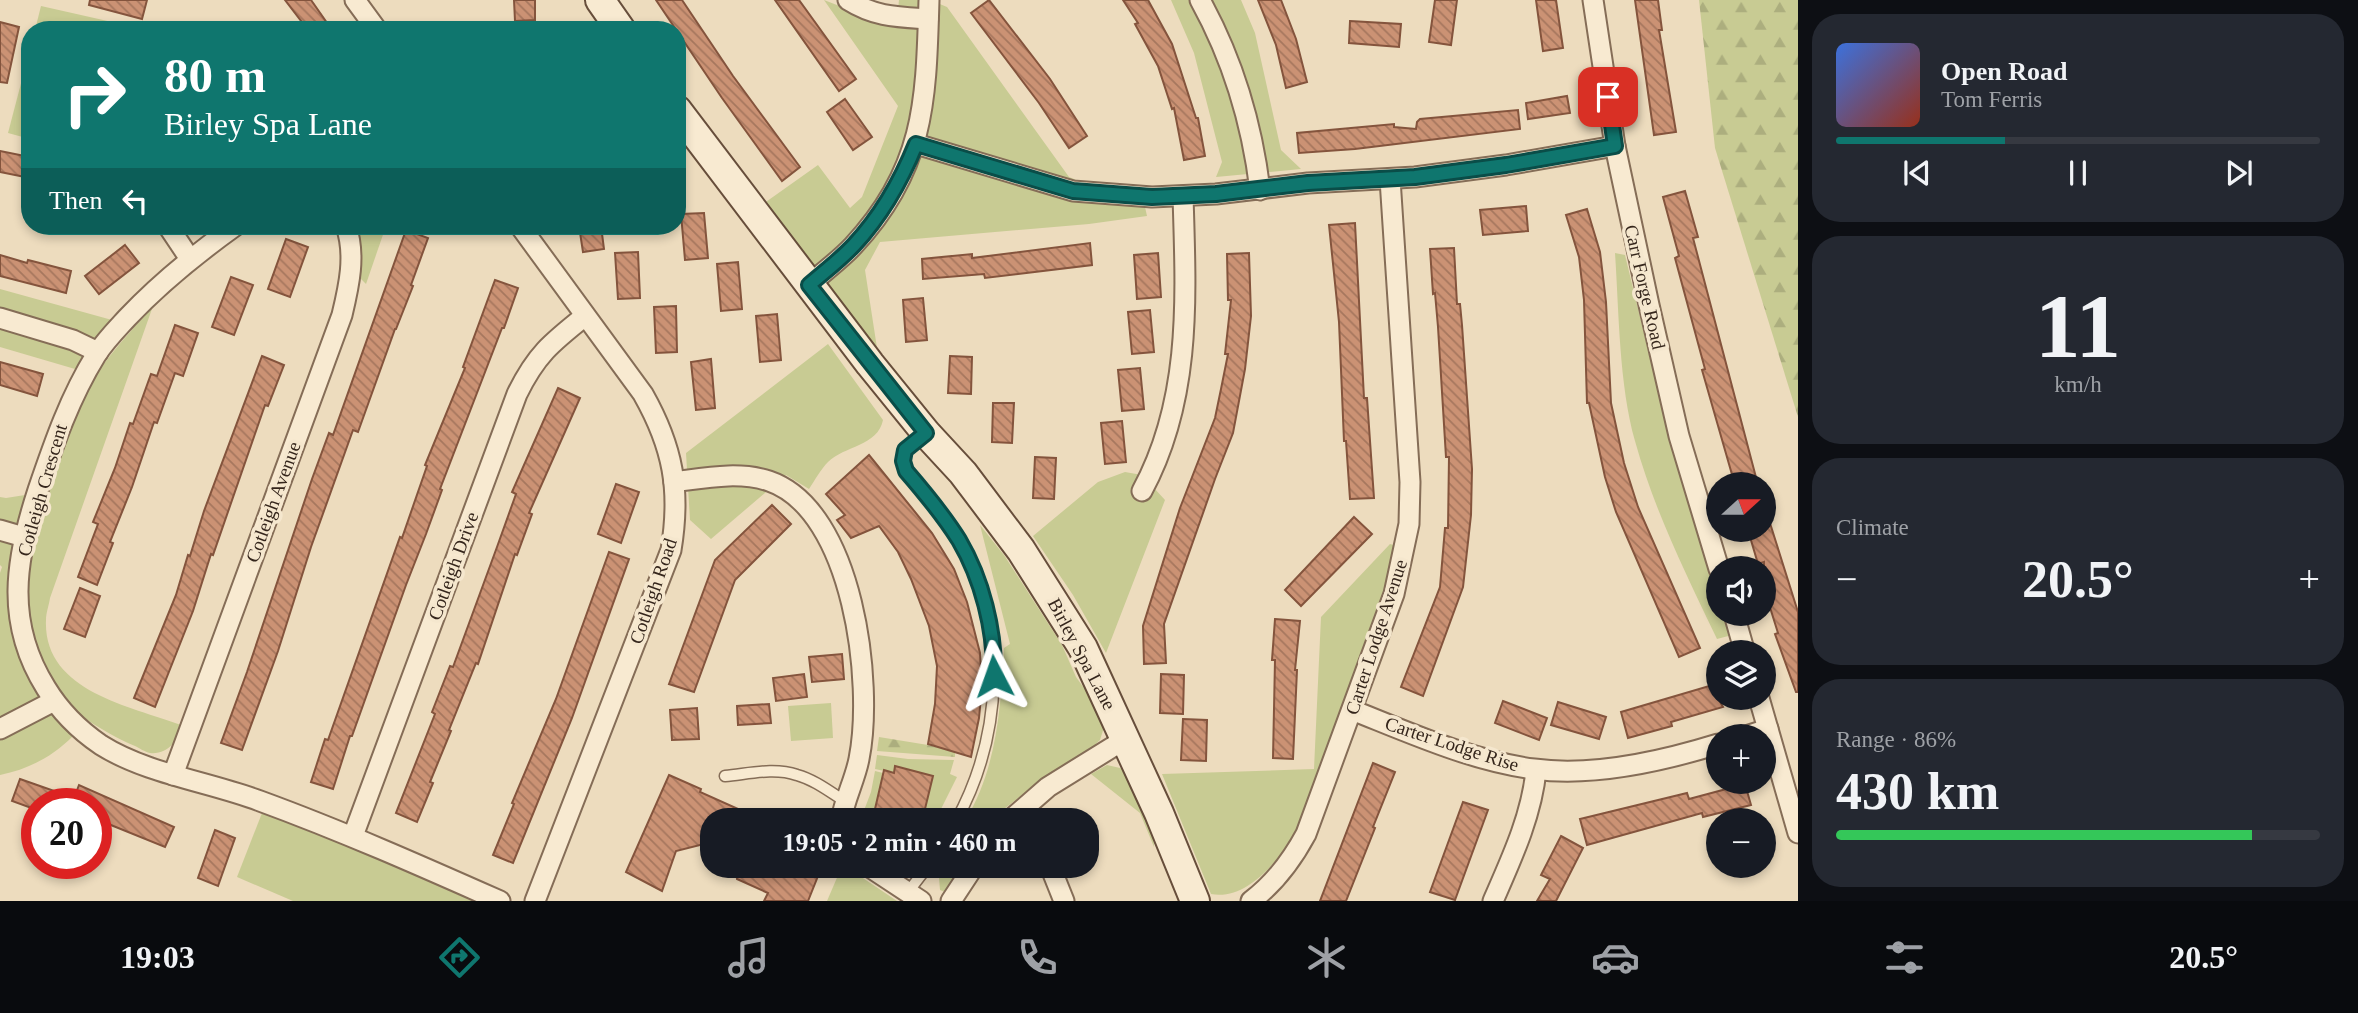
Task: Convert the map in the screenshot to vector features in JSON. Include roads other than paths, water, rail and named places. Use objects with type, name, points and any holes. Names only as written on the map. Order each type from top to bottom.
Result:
[{"type":"street","points":[[355,0],[370,21]]},
{"type":"street","points":[[600,0],[615,21]]},
{"type":"street","points":[[809,285],[852,247],[871,225],[898,183],[916,144],[923,108],[928,62],[928,9],[890,17],[868,12],[848,0]]},
{"type":"street","points":[[1200,0],[1236,80],[1260,190]]},
{"type":"street","name":"Carr Forge Road","points":[[1593,0],[1615,146],[1679,436],[1715,556]]},
{"type":"street","name":"Birley Spa Lane","points":[[686,122],[809,285],[926,433],[963,473],[1021,550],[1083,648],[1127,738],[1195,901]]},
{"type":"street","points":[[916,144],[1073,191],[1123,196],[1183,196],[1308,183],[1390,179],[1506,165],[1615,146]]},
{"type":"street","name":"Carter Lodge Avenue","points":[[1251,901],[1279,874],[1306,834],[1394,594],[1409,524],[1410,482],[1390,179]]},
{"type":"street","points":[[1142,491],[1154,470],[1169,426],[1180,379],[1186,272],[1183,196]]},
{"type":"street","points":[[174,235],[190,259]]},
{"type":"street","name":"Cotleigh Crescent","points":[[223,235],[149,295],[98,352],[61,422],[24,537],[19,570],[21,630],[30,661],[54,701],[74,723],[102,745],[173,775],[253,798],[353,836],[500,901]]},
{"type":"street","name":"Cotleigh Avenue","points":[[173,775],[342,315],[349,286],[351,261],[347,235]]},
{"type":"street","name":"Cotleigh Road","points":[[526,235],[643,394],[659,422],[674,482],[676,517],[671,550],[536,901]]},
{"type":"street","name":"Cotleigh Drive","points":[[353,836],[517,394],[529,369],[543,351],[585,316]]},
{"type":"street","points":[[0,318],[73,340],[98,352]]},
{"type":"street","points":[[674,482],[725,476],[747,476],[770,482],[789,491],[808,506],[824,529],[839,562],[850,598],[863,691],[859,760],[844,808]]},
{"type":"street","points":[[0,530],[24,537]]},
{"type":"street","points":[[0,729],[54,701]]},
{"type":"street","name":"Carter Lodge Rise","points":[[1352,710],[1420,737],[1486,758],[1536,770],[1580,770],[1630,765],[1706,747]]},
{"type":"street","points":[[1025,808],[1048,786],[1127,738]]},
{"type":"street","points":[[1776,757],[1798,833]]},
{"type":"street","points":[[1493,901],[1514,851],[1534,789],[1536,770]]},
{"type":"street","points":[[886,878],[915,897]]},
{"type":"street","points":[[951,901],[966,878]]},
{"type":"street","points":[[1054,878],[1063,901]]},
{"type":"lane","points":[[926,433],[905,450],[903,461],[906,471],[959,541],[969,561],[985,606],[995,657],[994,694],[982,761],[963,808]]},
{"type":"lane","points":[[725,776],[773,771],[796,774],[818,784],[839,808]]},
{"type":"lane","points":[[915,897],[923,878]]}]
